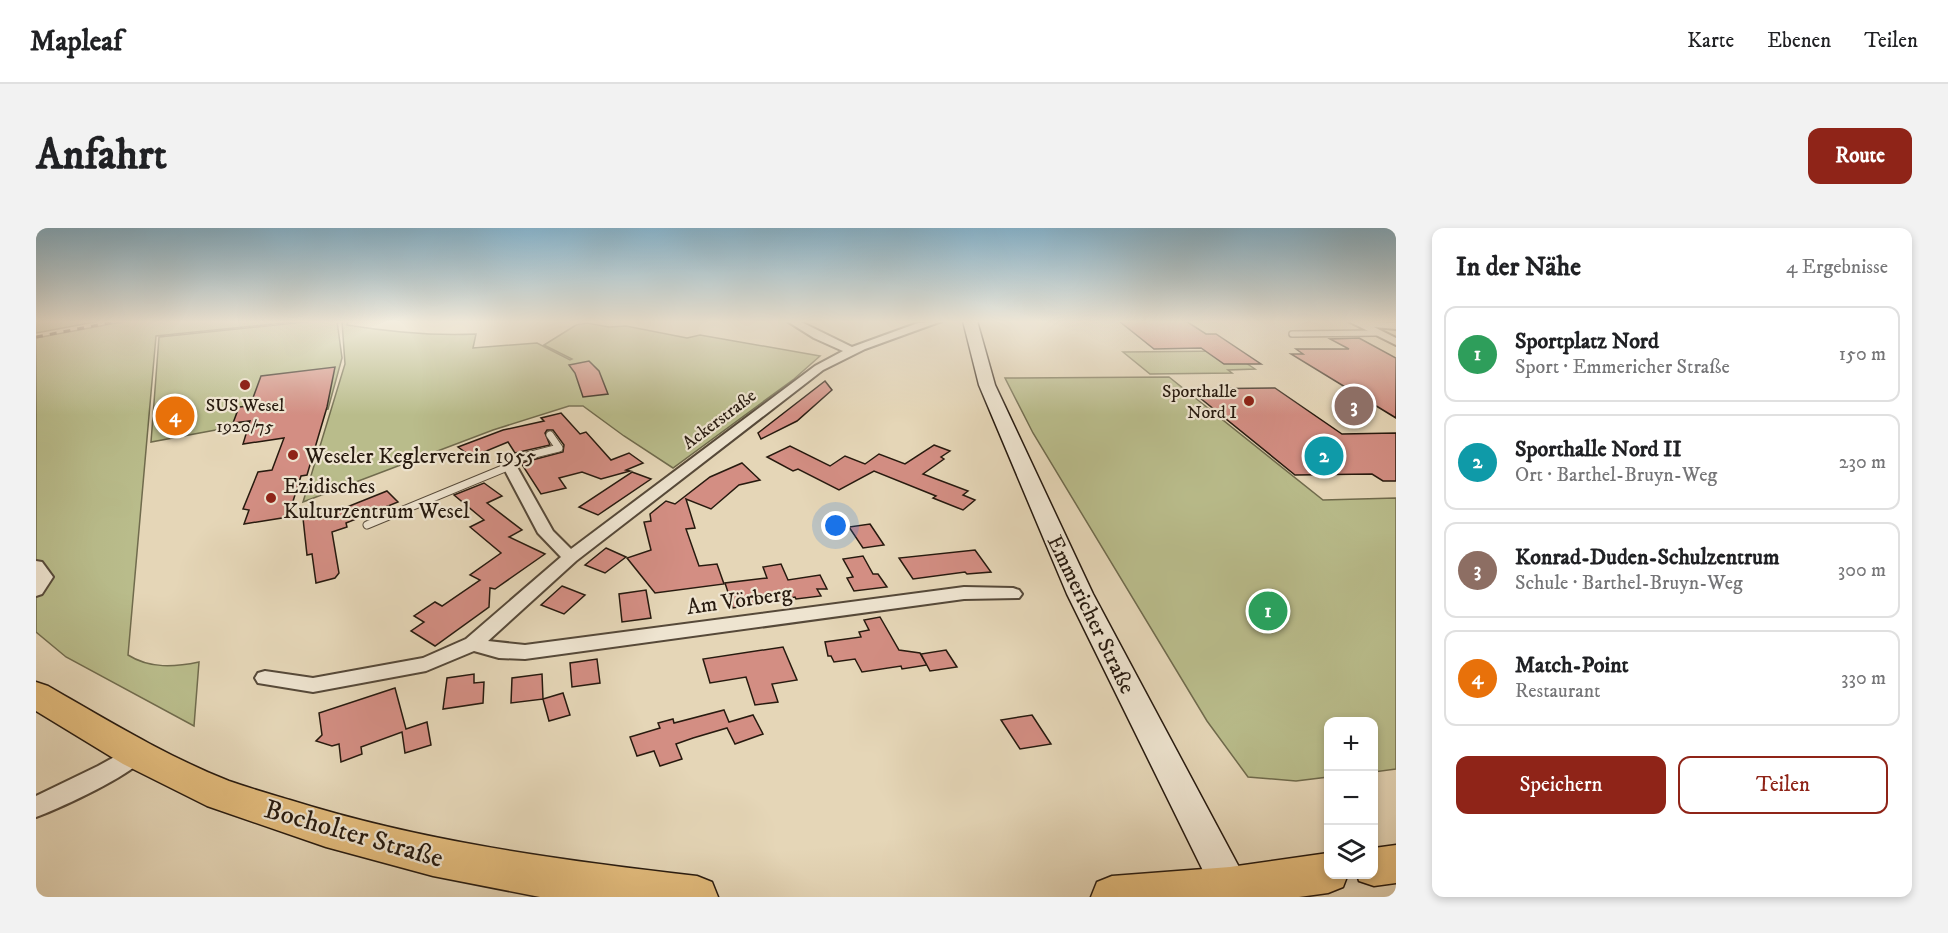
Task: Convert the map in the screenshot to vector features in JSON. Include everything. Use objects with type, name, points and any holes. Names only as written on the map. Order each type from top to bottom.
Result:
[{"type":"main road","name":"Emmericher Straße","points":[[978,352],[987,385],[1080,594],[1233,892]]},
{"type":"main road","name":"Bocholter Straße","points":[[36,695],[136,754],[220,794],[326,829],[434,857],[555,880],[697,897]]},
{"type":"main road","points":[[1378,866],[1396,864]]},
{"type":"main road","points":[[1113,897],[1233,892],[1324,874]]},
{"type":"street","name":"Ackerstraße","points":[[265,678],[313,685],[426,664],[473,644],[570,557],[819,368],[850,352]]},
{"type":"street","points":[[508,463],[546,533],[570,557]]},
{"type":"street","points":[[36,567],[45,577],[36,590]]},
{"type":"street","name":"Am Vörberg","points":[[473,644],[499,651],[525,652],[964,592],[1013,594]]},
{"type":"street","points":[[36,807],[106,773],[136,754]]},
{"type":"lane","points":[[367,525],[508,463],[560,448],[550,435]]},
{"type":"green space","points":[[36,352],[155,352],[128,655],[145,663],[163,666],[199,662],[194,726],[66,657],[36,632]]},
{"type":"green space","name":"SUS Wesel 1920/75","points":[[158,352],[341,352],[342,358],[328,409],[151,442]]},
{"type":"green space","points":[[344,352],[555,352],[570,360],[572,359],[558,352],[798,352],[820,356],[794,379],[673,468],[583,406],[569,406],[493,430],[303,502],[345,364]]},
{"type":"green space","points":[[1123,352],[1230,352],[1255,369],[1228,370],[1232,373],[1150,374]]},
{"type":"green space","points":[[1169,377],[1323,500],[1396,498],[1396,769],[1378,771],[1378,717],[1324,717],[1324,778],[1296,781],[1248,777],[1207,721],[1033,433],[1005,378]]},
{"type":"building","points":[[1207,352],[1243,352],[1261,364],[1224,364]]},
{"type":"building","points":[[1301,352],[1385,352],[1396,358],[1396,418],[1291,354],[1303,354]]},
{"type":"building","points":[[589,361],[599,371],[608,394],[583,397],[575,373],[569,365]]},
{"type":"building","points":[[335,367],[327,407],[307,475],[301,476],[288,517],[244,524],[249,510],[243,509],[258,472],[272,470],[284,438],[243,444],[250,421],[233,423],[239,407],[250,406],[261,376]]},
{"type":"building","points":[[825,381],[832,390],[797,421],[761,439],[758,433]]},
{"type":"building","points":[[1275,388],[1342,434],[1396,433],[1396,481],[1383,481],[1372,474],[1295,475],[1189,389]]},
{"type":"building","points":[[561,413],[580,434],[586,432],[611,460],[629,453],[643,463],[626,470],[630,471],[601,479],[582,472],[559,478],[566,488],[541,494],[521,463],[563,452],[564,445],[553,430],[547,430],[545,433],[550,445],[515,453],[508,442],[472,457],[458,447],[503,430],[544,421],[541,418]]},
{"type":"building","points":[[934,445],[950,451],[941,457],[944,459],[923,474],[968,491],[963,495],[975,500],[963,510],[933,498],[936,496],[874,471],[839,490],[798,469],[793,471],[767,457],[790,446],[830,466],[845,456],[865,464],[879,454],[905,464]]},
{"type":"building","points":[[742,463],[760,480],[739,485],[711,509],[686,499],[695,528],[686,529],[699,566],[717,564],[724,584],[655,593],[627,558],[651,550],[644,522],[651,521],[650,514],[666,501],[675,504],[710,477]]},
{"type":"building","points":[[632,472],[651,479],[598,515],[579,507]]},
{"type":"building","points":[[484,483],[502,496],[487,503],[522,530],[509,537],[545,554],[495,589],[490,588],[489,607],[435,646],[411,631],[424,622],[414,616],[435,602],[442,606],[480,580],[470,575],[501,553],[470,527],[484,520],[454,495]]},
{"type":"building","points":[[387,491],[398,502],[346,523],[347,527],[332,532],[339,573],[335,578],[316,583],[312,554],[307,555],[303,518],[337,511]]},
{"type":"building","points":[[870,524],[884,545],[863,548],[849,527]]},
{"type":"building","points":[[606,548],[626,557],[605,573],[585,565]]},
{"type":"building","points":[[975,550],[991,572],[967,574],[965,572],[913,579],[899,558]]},
{"type":"building","points":[[863,556],[873,574],[878,574],[887,587],[854,591],[847,578],[853,577],[843,559]]},
{"type":"building","points":[[781,564],[788,580],[820,575],[827,589],[817,589],[821,596],[796,599],[795,597],[733,608],[725,583],[767,578],[763,567]]},
{"type":"building","points":[[562,586],[585,595],[564,614],[541,605]]},
{"type":"building","points":[[646,590],[651,618],[622,622],[619,594]]},
{"type":"building","points":[[880,617],[899,650],[920,653],[927,665],[862,672],[855,659],[834,662],[831,656],[828,656],[825,642],[861,637],[859,632],[869,630],[864,620]]},
{"type":"building","points":[[783,647],[797,680],[772,684],[778,702],[755,705],[746,677],[710,683],[703,659]]},
{"type":"building","points":[[946,650],[957,667],[930,671],[921,654]]},
{"type":"building","points":[[597,659],[600,683],[572,687],[570,663]]},
{"type":"building","points":[[474,674],[474,683],[484,682],[483,703],[443,709],[447,678]]},
{"type":"building","points":[[542,674],[543,699],[511,703],[512,678]]},
{"type":"building","points":[[395,688],[406,729],[427,722],[431,745],[405,753],[402,732],[361,747],[362,754],[341,762],[339,744],[332,746],[316,741],[322,735],[319,713]]},
{"type":"building","points":[[563,693],[570,715],[549,721],[543,699]]},
{"type":"building","points":[[724,710],[729,722],[753,715],[763,734],[735,744],[727,728],[693,738],[676,744],[682,759],[660,766],[654,751],[637,756],[630,737],[660,728],[658,723],[673,719],[674,723]]},
{"type":"building","points":[[1032,715],[1051,744],[1020,749],[1001,720]]},
{"type":"place","name":"SUS Wesel 1920/75","points":[[245,385]]},
{"type":"place","name":"Sporthalle Nord I","points":[[1249,401]]},
{"type":"place","name":"Konrad-Duden-Schulzentrum","points":[[1354,406]]},
{"type":"place","name":"Match-Point","points":[[175,416]]},
{"type":"place","name":"Weseler Keglerverein 1955","points":[[293,455]]},
{"type":"place","name":"Sporthalle Nord II","points":[[1324,456]]},
{"type":"place","name":"Ezidisches Kulturzentrum Wesel","points":[[271,498]]},
{"type":"place","name":"Sportplatz Nord","points":[[1268,611]]}]
